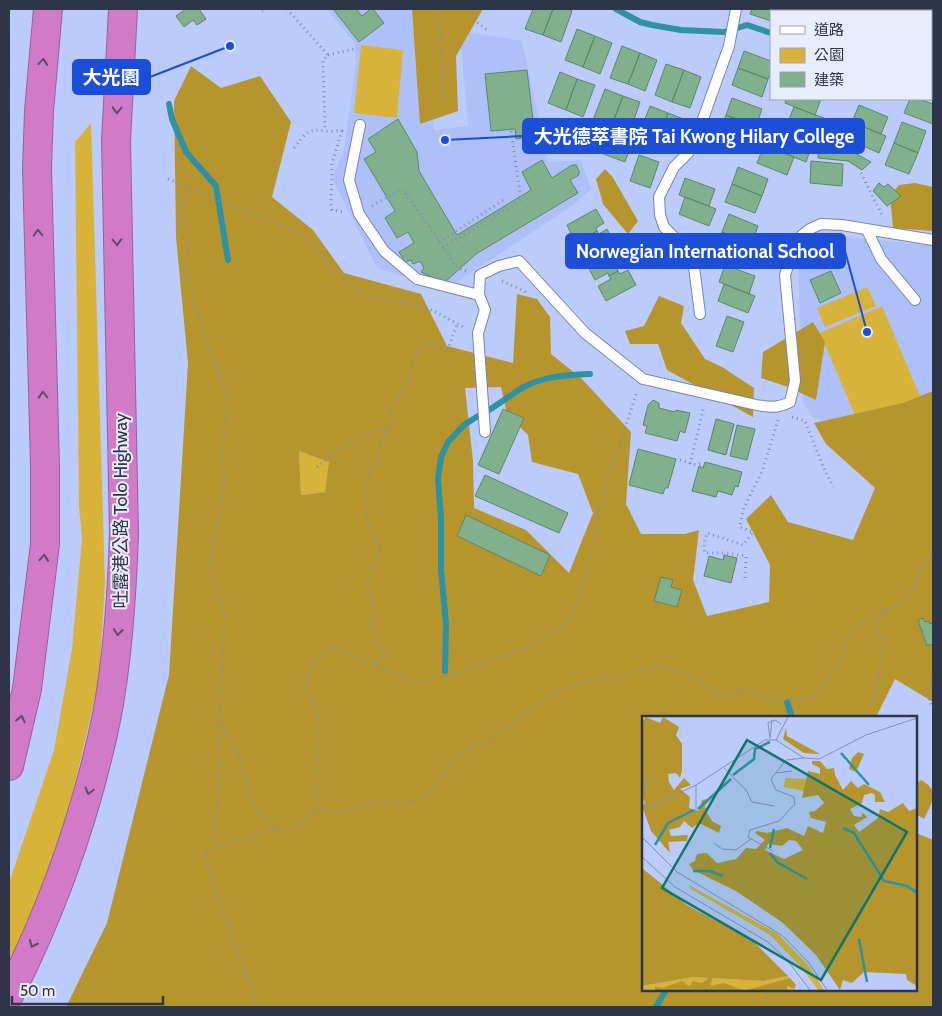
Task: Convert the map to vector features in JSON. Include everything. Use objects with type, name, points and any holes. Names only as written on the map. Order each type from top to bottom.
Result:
[{"type":"highway","points":[[9,766],[27,689],[45,544],[45,466],[38,210],[39,111],[48,9]]},
{"type":"highway","name":"吐露港公路 Tolo Highway","points":[[9,995],[26,962],[67,862],[83,811],[102,738],[114,666],[121,604],[124,534],[116,193],[118,86],[124,9]]},
{"type":"lane","points":[[700,314],[694,267],[677,240],[664,227],[660,215],[659,196],[674,167],[688,153],[698,133],[729,46],[735,13]]},
{"type":"lane","points":[[360,125],[349,180],[359,214],[384,251],[417,279],[479,295]]},
{"type":"lane","points":[[485,432],[478,333],[484,310],[479,295],[480,275],[499,266],[518,261],[585,333],[643,379],[752,404],[781,407],[790,402],[795,381],[785,275],[801,236],[821,224],[842,225],[933,240]]},
{"type":"lane","points":[[867,230],[881,259],[915,300]]},
{"type":"path","points":[[287,9],[328,55]]},
{"type":"path","points":[[438,9],[441,36],[443,102]]},
{"type":"path","points":[[471,9],[477,22],[487,30]]},
{"type":"path","points":[[325,131],[323,60],[328,55],[354,48]]},
{"type":"path","points":[[294,148],[311,130],[342,131],[332,163],[332,210]]},
{"type":"path","points":[[443,248],[521,200],[511,131]]},
{"type":"path","points":[[861,173],[880,211]]},
{"type":"path","points":[[168,179],[308,238],[337,274],[357,290],[368,295],[422,306],[459,325],[448,349],[432,343],[418,349],[409,380],[390,408],[392,422],[381,440],[377,465],[370,474],[366,493],[368,523],[381,549],[368,582],[368,593],[373,607],[373,635],[385,655],[375,664]]},
{"type":"path","points":[[191,188],[185,195],[182,215],[188,254],[186,271],[205,339],[225,387],[227,406],[220,457],[225,477],[210,564],[224,618],[219,721],[219,782],[215,842]]},
{"type":"path","points":[[359,214],[402,189],[457,268],[480,275]]},
{"type":"path","points":[[440,242],[505,199]]},
{"type":"path","points":[[498,278],[530,294]]},
{"type":"path","points":[[256,1007],[251,986],[246,977],[206,860],[205,852],[267,831],[291,828],[302,824],[316,810],[318,711],[305,687],[310,669],[322,653],[331,647],[413,681],[424,683],[439,677],[457,675],[486,661],[524,649],[544,639],[569,619],[578,602],[607,482],[640,384]]},
{"type":"path","points":[[690,464],[703,411]]},
{"type":"path","points":[[800,420],[805,421],[833,487]]},
{"type":"path","points":[[317,467],[360,434],[388,429]]},
{"type":"path","points":[[744,578],[746,556],[726,553],[705,553],[705,538],[707,534],[743,545],[752,535],[753,532],[740,527],[743,510],[762,472],[774,434]]},
{"type":"path","points":[[680,460],[696,465],[702,463]]},
{"type":"path","points":[[865,716],[882,664],[884,640],[877,634],[875,624],[888,611],[910,597],[917,578],[933,551]]},
{"type":"path","points":[[316,810],[340,813],[366,804],[414,802],[434,790],[441,782],[452,762],[469,749],[494,738],[519,716],[546,699],[590,679],[622,676],[656,667],[684,673],[698,679],[717,693],[728,695],[738,691],[750,691],[778,700],[810,698],[819,690],[840,660],[850,634],[862,621],[880,611],[888,611]]},
{"type":"path","points":[[933,675],[927,694],[933,708]]},
{"type":"path","points":[[219,721],[240,758],[248,796],[279,830]]},
{"type":"path","points":[[763,1007],[768,996],[765,991]]},
{"type":"shaded area","points":[[327,9],[409,9],[433,42],[434,130],[468,126],[460,31],[522,41],[548,162],[581,160],[591,189],[573,205],[445,290],[377,268],[332,178],[344,150],[356,63],[355,44]]},
{"type":"shaded area","points":[[412,9],[483,9],[456,56],[458,111],[420,124]]},
{"type":"shaded area","points":[[191,66],[221,88],[260,76],[291,122],[272,197],[313,230],[344,273],[421,294],[447,346],[513,363],[517,294],[537,299],[550,317],[551,354],[581,378],[631,432],[626,504],[641,534],[685,534],[699,530],[693,580],[707,616],[769,602],[770,565],[746,519],[771,495],[788,522],[853,540],[875,488],[826,444],[814,423],[903,403],[933,391],[933,702],[895,679],[876,716],[642,716],[642,991],[917,991],[917,833],[933,839],[933,1007],[66,1007],[107,923],[169,675],[188,363],[176,237],[174,101]],"holes":[[[501,387],[507,414],[528,435],[532,462],[578,474],[593,513],[569,573],[526,530],[474,508],[473,461],[465,388]],[[299,451],[329,462],[325,492],[301,495]]]},
{"type":"shaded area","points":[[605,169],[612,176],[638,221],[628,234],[603,204],[596,179]]},
{"type":"shaded area","points":[[915,183],[933,187],[933,231],[893,228],[890,196],[899,185]]},
{"type":"shaded area","points":[[826,234],[933,246],[933,418],[868,450],[850,442],[828,422],[813,418],[803,402],[798,263],[804,251],[814,239]]},
{"type":"shaded area","points":[[659,296],[684,306],[681,323],[705,359],[722,367],[754,388],[753,417],[667,370],[658,344],[630,344],[625,331],[644,326]]},
{"type":"shaded area","points":[[813,322],[825,342],[816,400],[788,387],[761,378],[763,352]]},
{"type":"shaded area","points":[[921,780],[931,788],[933,793],[932,802],[924,819],[917,815],[917,783]]},
{"type":"green space","points":[[361,45],[403,50],[397,118],[354,113]]},
{"type":"green space","points":[[91,123],[105,582],[99,681],[71,801],[35,910],[9,964],[9,883],[54,750],[72,649],[82,538],[79,507],[75,142]]},
{"type":"green space","points":[[867,287],[876,306],[825,327],[817,308]]},
{"type":"green space","points":[[882,306],[925,408],[863,434],[820,333]]},
{"type":"green space","points":[[299,451],[330,462],[325,492],[301,495]]},
{"type":"building","points":[[186,9],[199,9],[206,19],[197,25],[193,20],[184,27],[176,16]]},
{"type":"building","points":[[333,9],[356,9],[362,16],[373,9],[384,23],[359,42]]},
{"type":"building","points":[[533,9],[553,9],[543,35],[525,29]]},
{"type":"building","points":[[553,9],[572,11],[561,42],[543,35]]},
{"type":"building","points":[[752,9],[780,9],[770,10],[770,21],[750,14]]},
{"type":"building","points":[[933,9],[933,14],[932,10],[903,10]]},
{"type":"building","points":[[577,29],[595,36],[583,67],[565,60]]},
{"type":"building","points":[[595,36],[612,43],[600,74],[583,67]]},
{"type":"building","points":[[622,46],[640,53],[628,84],[610,78]]},
{"type":"building","points":[[744,51],[770,61],[770,75],[768,79],[738,68]]},
{"type":"building","points":[[640,53],[657,60],[645,91],[628,84]]},
{"type":"building","points":[[666,64],[684,70],[672,102],[655,95]]},
{"type":"building","points":[[738,68],[768,79],[762,97],[732,85]]},
{"type":"building","points":[[527,70],[535,136],[516,139],[515,129],[491,131],[485,74]]},
{"type":"building","points":[[684,70],[701,77],[690,108],[672,102]]},
{"type":"building","points":[[560,72],[577,79],[566,110],[548,103]]},
{"type":"building","points":[[577,79],[595,85],[583,117],[566,110]]},
{"type":"building","points":[[605,89],[623,96],[611,127],[593,120]]},
{"type":"building","points":[[623,96],[640,102],[629,134],[611,127]]},
{"type":"building","points":[[732,98],[762,109],[756,126],[726,115]]},
{"type":"building","points":[[786,100],[821,100],[815,115],[785,103]]},
{"type":"building","points":[[910,100],[922,100],[933,104],[933,124],[904,113]]},
{"type":"building","points":[[859,105],[888,117],[881,134],[852,122]]},
{"type":"building","points":[[650,106],[668,113],[656,144],[638,137]]},
{"type":"building","points":[[794,107],[824,118],[818,135],[787,124]]},
{"type":"building","points":[[668,113],[686,120],[674,151],[656,144]]},
{"type":"building","points":[[726,115],[756,126],[750,143],[719,132]]},
{"type":"building","points":[[398,119],[417,152],[419,171],[457,235],[531,190],[522,172],[542,160],[552,178],[572,165],[576,165],[579,175],[570,180],[578,193],[476,254],[444,283],[421,272],[424,268],[420,261],[413,264],[411,260],[405,262],[399,252],[414,243],[408,232],[397,238],[385,218],[395,211],[364,159],[376,152],[368,139]]},
{"type":"building","points":[[902,122],[926,131],[918,153],[894,143]]},
{"type":"building","points":[[856,124],[886,136],[879,153],[850,140]]},
{"type":"building","points":[[600,133],[631,145],[625,162],[593,150]]},
{"type":"building","points":[[782,133],[812,145],[806,162],[776,150]]},
{"type":"building","points":[[894,143],[918,153],[909,174],[885,165]]},
{"type":"building","points":[[764,145],[794,157],[787,175],[757,163]]},
{"type":"building","points":[[818,145],[844,147],[871,162],[862,170],[848,161],[818,158]]},
{"type":"building","points":[[639,155],[659,162],[650,188],[630,181]]},
{"type":"building","points":[[811,161],[843,164],[842,186],[810,183]]},
{"type":"building","points":[[738,167],[768,179],[762,196],[732,184]]},
{"type":"building","points":[[685,178],[715,189],[709,206],[679,195]]},
{"type":"building","points":[[879,183],[884,187],[888,184],[901,196],[887,206],[873,191]]},
{"type":"building","points":[[732,184],[762,196],[755,213],[725,202]]},
{"type":"building","points":[[685,197],[716,209],[709,226],[679,214]]},
{"type":"building","points":[[596,209],[604,223],[596,228],[597,231],[588,236],[587,233],[574,240],[567,225]]},
{"type":"building","points":[[729,214],[758,226],[752,243],[722,232]]},
{"type":"building","points":[[607,229],[614,243],[585,259],[577,245],[590,238],[588,236],[597,231],[599,234]]},
{"type":"building","points":[[722,232],[752,243],[746,260],[716,249]]},
{"type":"building","points":[[617,249],[625,264],[617,268],[618,271],[609,276],[608,273],[595,280],[587,265]]},
{"type":"building","points":[[725,265],[755,276],[749,294],[719,282]]},
{"type":"building","points":[[628,270],[636,285],[606,301],[598,286],[611,279],[609,276],[618,271],[620,274]]},
{"type":"building","points":[[831,271],[841,293],[820,303],[810,280]]},
{"type":"building","points":[[724,284],[755,296],[748,313],[718,301]]},
{"type":"building","points":[[727,316],[744,322],[733,352],[716,346]]},
{"type":"building","points":[[653,400],[659,403],[659,408],[690,413],[685,433],[680,431],[677,441],[645,433],[647,426],[643,425],[648,405]]},
{"type":"building","points":[[503,409],[524,418],[499,474],[478,465]]},
{"type":"building","points":[[716,419],[734,424],[726,455],[708,450]]},
{"type":"building","points":[[737,425],[755,429],[747,460],[730,456]]},
{"type":"building","points":[[638,449],[676,459],[668,488],[665,488],[663,494],[629,485]]},
{"type":"building","points":[[705,462],[742,472],[738,487],[735,486],[732,495],[718,491],[716,497],[692,491],[699,466],[703,468]]},
{"type":"building","points":[[485,475],[568,513],[559,533],[475,496]]},
{"type":"building","points":[[466,515],[550,555],[541,576],[457,536]]},
{"type":"building","points":[[724,555],[737,558],[731,583],[704,576],[709,556],[723,560]]},
{"type":"building","points":[[661,577],[673,580],[671,587],[682,590],[677,607],[654,601]]},
{"type":"building","points":[[923,618],[925,622],[933,623],[933,644],[927,646],[918,620]]},
{"type":"waterway","points":[[616,9],[640,22],[681,30],[724,32],[747,25],[770,33]]},
{"type":"waterway","points":[[169,104],[172,119],[186,152],[216,186],[228,260]]},
{"type":"waterway","points":[[489,410],[522,388],[538,381],[590,374]]},
{"type":"waterway","points":[[445,671],[446,623],[441,570],[441,519],[438,479],[441,457],[448,442],[464,425],[478,416]]},
{"type":"waterway","points":[[787,702],[792,716]]},
{"type":"waterway","points":[[656,1007],[665,991]]},
{"type":"place","name":"大光園","points":[[230,46]]},
{"type":"place","name":"大光德萃書院 Tai Kwong Hilary College","points":[[445,140]]},
{"type":"place","name":"Norwegian International School","points":[[867,332]]}]
